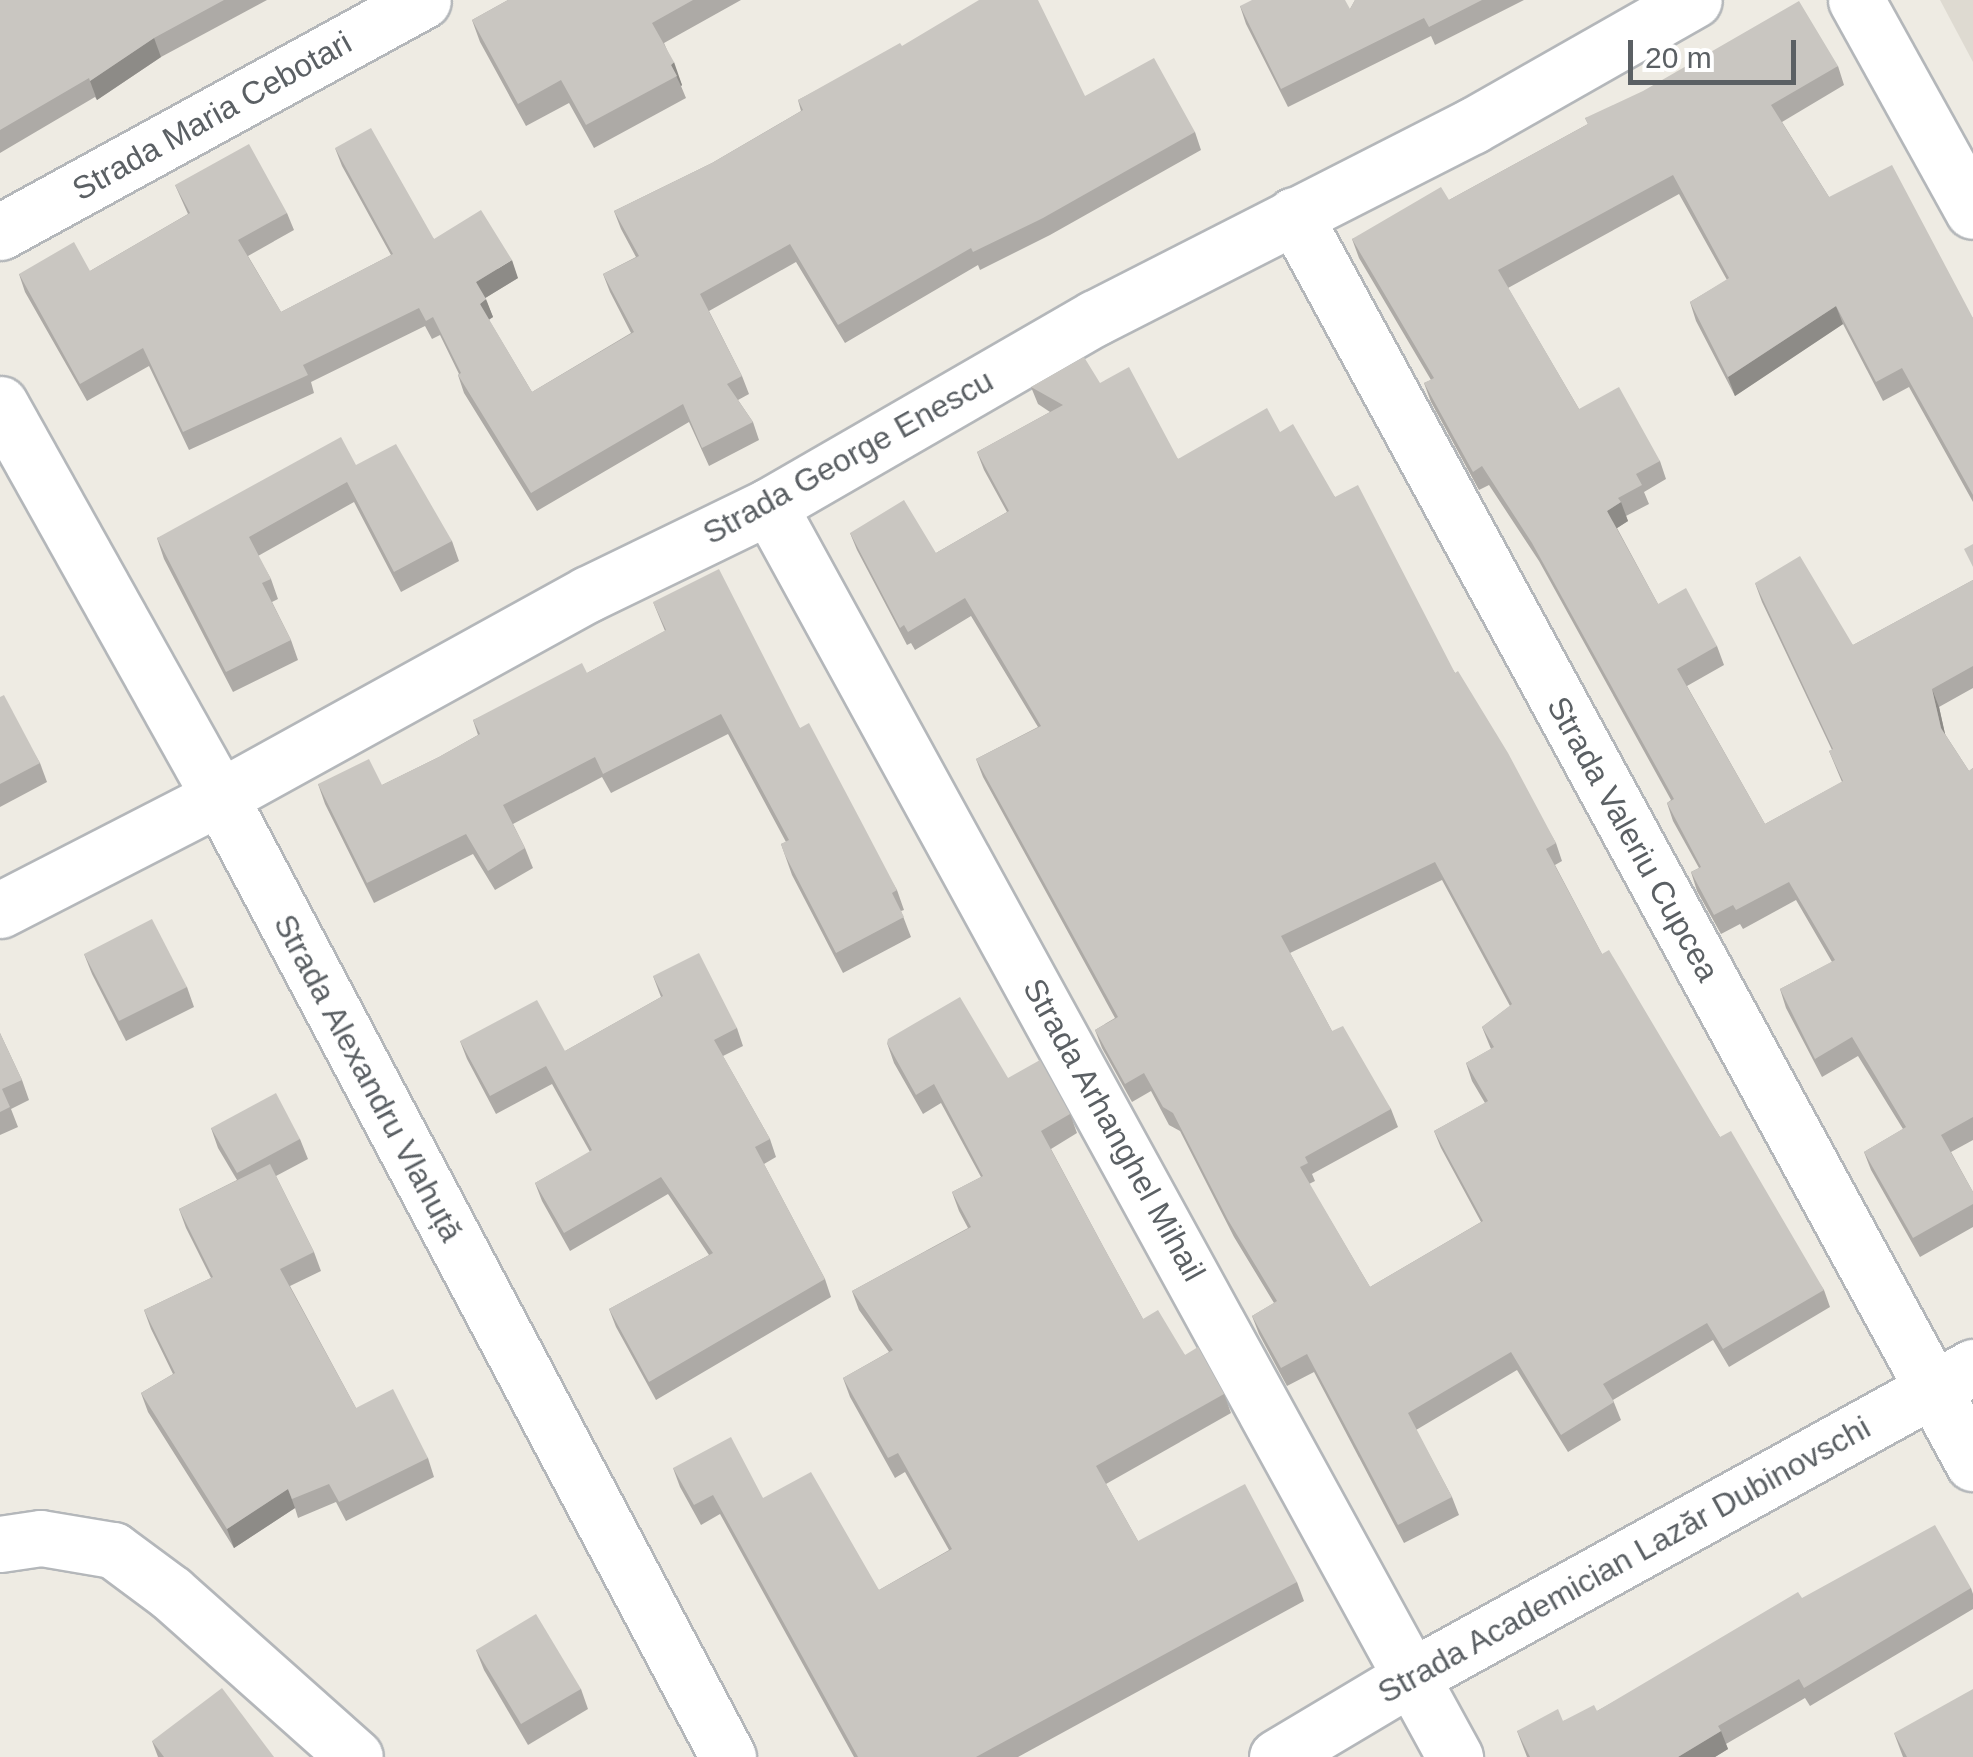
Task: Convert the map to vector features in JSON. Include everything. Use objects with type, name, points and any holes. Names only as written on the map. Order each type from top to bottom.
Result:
[{"type":"street","name":"Strada Maria Cebotari","points":[[0,232],[423,0]]},
{"type":"street","name":"Strada George Enescu","points":[[0,910],[220,797],[588,594],[769,506],[1095,318],[1472,126],[1694,0]]},
{"type":"street","points":[[1856,0],[1973,211]]},
{"type":"street","name":"Strada Valeriu Cupcea","points":[[1294,216],[1953,1378],[1973,1464]]},
{"type":"street","name":"Strada Аlexandru Vlahuță","points":[[0,404],[220,797],[728,1757]]},
{"type":"street","name":"Strada Arhanghel Mihail","points":[[769,506],[1455,1757]]},
{"type":"street","name":"Strada Academician Lazăr Dubinovschi","points":[[1277,1757],[1411,1677],[1953,1378]]},
{"type":"street","points":[[0,1544],[41,1538],[113,1550],[171,1593],[356,1757]]},
{"type":"shaded area","points":[[1940,0],[1973,0],[1973,62]]},
{"type":"building","points":[[0,0],[224,0],[0,130]]},
{"type":"building","points":[[508,0],[693,0],[652,23],[674,62],[671,65],[677,76],[586,125],[561,80],[518,104],[472,20]]},
{"type":"building","points":[[979,0],[1038,0],[1085,96],[1154,58],[1195,132],[1043,218],[973,252],[971,248],[838,325],[790,244],[700,294],[742,376],[727,384],[753,422],[702,448],[683,404],[531,493],[458,375],[461,373],[433,317],[426,321],[419,308],[303,365],[308,375],[183,432],[143,348],[80,384],[19,274],[74,242],[90,271],[190,213],[175,185],[249,144],[287,213],[238,240],[281,312],[393,254],[335,148],[371,128],[434,239],[481,210],[512,260],[476,282],[486,299],[480,304],[532,392],[634,332],[603,274],[639,256],[614,211],[712,163],[803,110],[798,100],[900,43],[902,46]]},
{"type":"building","points":[[1252,0],[1345,0],[1350,9],[1355,0],[1482,0],[1429,27],[1424,18],[1281,89],[1240,6]]},
{"type":"building","points":[[1799,1],[1838,66],[1771,105],[1829,197],[1892,165],[1973,318],[1973,495],[1902,368],[1876,382],[1836,306],[1728,377],[1690,302],[1729,278],[1673,175],[1498,270],[1579,409],[1619,387],[1660,461],[1636,474],[1642,485],[1618,498],[1621,502],[1607,511],[1658,604],[1686,588],[1717,646],[1677,669],[1765,824],[1843,781],[1829,751],[1833,749],[1755,583],[1800,556],[1853,645],[1973,580],[1973,666],[1932,689],[1941,728],[1969,771],[1973,768],[1973,1117],[1941,1135],[1973,1192],[1973,1204],[1913,1238],[1864,1152],[1906,1127],[1852,1037],[1815,1059],[1780,989],[1835,960],[1789,882],[1736,910],[1733,905],[1714,915],[1691,872],[1701,867],[1667,803],[1674,799],[1532,543],[1482,466],[1473,472],[1424,383],[1434,378],[1352,239],[1441,187],[1449,200],[1588,124],[1585,118],[1643,91]]},
{"type":"building","points":[[1084,357],[1100,383],[1129,367],[1178,459],[1267,408],[1280,432],[1293,424],[1335,497],[1358,485],[1455,673],[1458,671],[1508,753],[1556,843],[1546,849],[1602,954],[1609,950],[1720,1137],[1731,1131],[1824,1290],[1723,1349],[1707,1323],[1603,1384],[1614,1402],[1561,1435],[1511,1352],[1408,1413],[1452,1497],[1398,1525],[1307,1354],[1281,1368],[1252,1316],[1277,1301],[1228,1220],[1173,1113],[1163,1107],[1144,1073],[1125,1084],[1095,1030],[1118,1017],[976,759],[1041,726],[965,598],[908,632],[904,625],[900,628],[850,533],[904,500],[936,553],[1009,511],[977,452],[1063,405],[1031,387]],"holes":[[[1435,862],[1512,1004],[1482,1027],[1494,1047],[1466,1063],[1488,1101],[1434,1131],[1483,1221],[1370,1287],[1300,1167],[1308,1163],[1305,1157],[1391,1109],[1343,1026],[1332,1031],[1281,936]]]},
{"type":"building","points":[[341,437],[356,465],[396,444],[452,541],[394,572],[347,482],[249,537],[271,579],[262,583],[291,640],[226,672],[157,538]]},
{"type":"building","points":[[1973,544],[1973,567],[1964,549]]},
{"type":"building","points":[[719,569],[800,728],[809,723],[897,890],[892,893],[904,917],[836,953],[785,855],[781,844],[789,840],[721,714],[603,774],[595,757],[503,805],[525,848],[488,871],[466,834],[367,883],[318,784],[369,759],[382,785],[439,757],[480,734],[473,720],[582,663],[587,673],[666,630],[653,602]]},
{"type":"building","points":[[4,695],[40,763],[0,784],[0,697]]},
{"type":"building","points":[[152,919],[187,987],[119,1021],[84,954]]},
{"type":"building","points":[[699,953],[737,1028],[714,1040],[770,1139],[755,1147],[825,1279],[649,1382],[609,1309],[713,1253],[661,1177],[564,1233],[535,1183],[592,1150],[546,1066],[490,1096],[460,1041],[537,1000],[565,1051],[663,996],[653,976]]},
{"type":"building","points":[[960,997],[1008,1078],[1040,1060],[1070,1114],[1041,1131],[1143,1319],[1158,1310],[1185,1355],[1198,1347],[1224,1394],[1096,1466],[1138,1541],[1245,1484],[1297,1582],[976,1757],[858,1757],[713,1495],[694,1505],[673,1468],[731,1437],[763,1498],[811,1472],[879,1590],[952,1549],[898,1453],[888,1458],[843,1378],[893,1350],[852,1291],[971,1227],[952,1192],[983,1176],[934,1084],[916,1095],[887,1043]]},
{"type":"building","points":[[0,1033],[22,1080],[2,1089],[10,1107],[0,1112]]},
{"type":"building","points":[[276,1093],[300,1139],[237,1173],[211,1128]]},
{"type":"building","points":[[270,1164],[314,1252],[280,1269],[356,1408],[393,1389],[428,1458],[339,1502],[329,1484],[292,1499],[288,1489],[227,1529],[141,1393],[175,1373],[144,1310],[213,1277],[179,1209]]},
{"type":"building","points":[[1935,1525],[1971,1588],[1804,1688],[1799,1679],[1718,1726],[1721,1731],[1678,1757],[1530,1757],[1517,1731],[1558,1709],[1563,1721],[1594,1705],[1597,1711],[1798,1592],[1802,1598]]},
{"type":"building","points":[[536,1614],[581,1689],[521,1724],[476,1650]]},
{"type":"building","points":[[222,1688],[274,1757],[164,1757],[152,1741]]},
{"type":"building","points":[[1973,1689],[1973,1757],[1907,1757],[1894,1733]]}]
